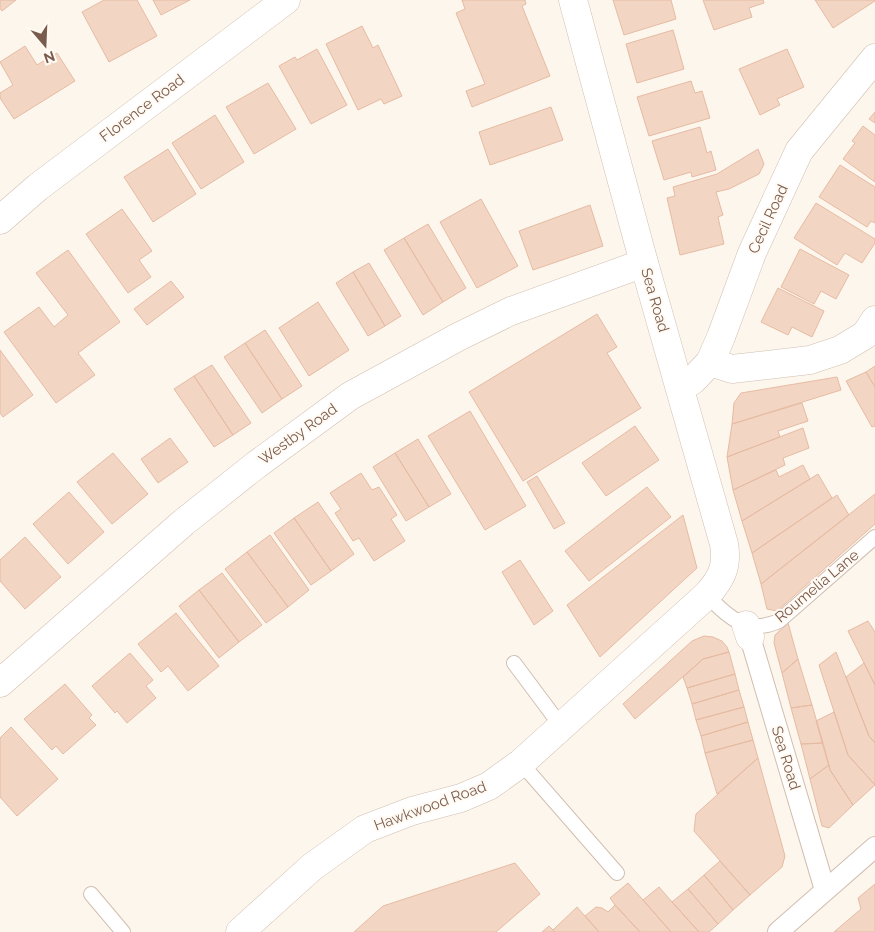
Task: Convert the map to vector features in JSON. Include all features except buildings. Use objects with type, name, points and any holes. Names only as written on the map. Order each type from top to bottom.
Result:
[{"type":"street","name":"Florence Road","points":[[0,220],[53,176],[286,0]]},
{"type":"street","name":"Sea Road","points":[[573,0],[644,264],[727,557],[718,582],[707,595]]},
{"type":"street","name":"Cecil Road","points":[[680,388],[693,380],[710,362],[752,253],[800,151],[875,58]]},
{"type":"street","name":"Westby Road","points":[[0,684],[184,522],[256,464],[350,396],[458,337],[511,311],[644,264]]},
{"type":"street","points":[[710,362],[732,369],[810,360],[840,350],[865,335],[875,320]]},
{"type":"street","name":"Hawkwood Road","points":[[240,932],[312,867],[365,829],[412,811],[460,798],[489,786],[521,763],[707,595]]},
{"type":"street","name":"Sea Road","points":[[748,631],[825,890]]},
{"type":"street","points":[[778,932],[875,847]]},
{"type":"lane","name":"Roumelia Lane","points":[[748,631],[779,621],[875,537]]},
{"type":"lane","points":[[707,595],[720,610],[748,631]]},
{"type":"lane","points":[[514,663],[561,726]]},
{"type":"lane","points":[[521,763],[617,873]]},
{"type":"lane","points":[[91,894],[123,932]]}]
